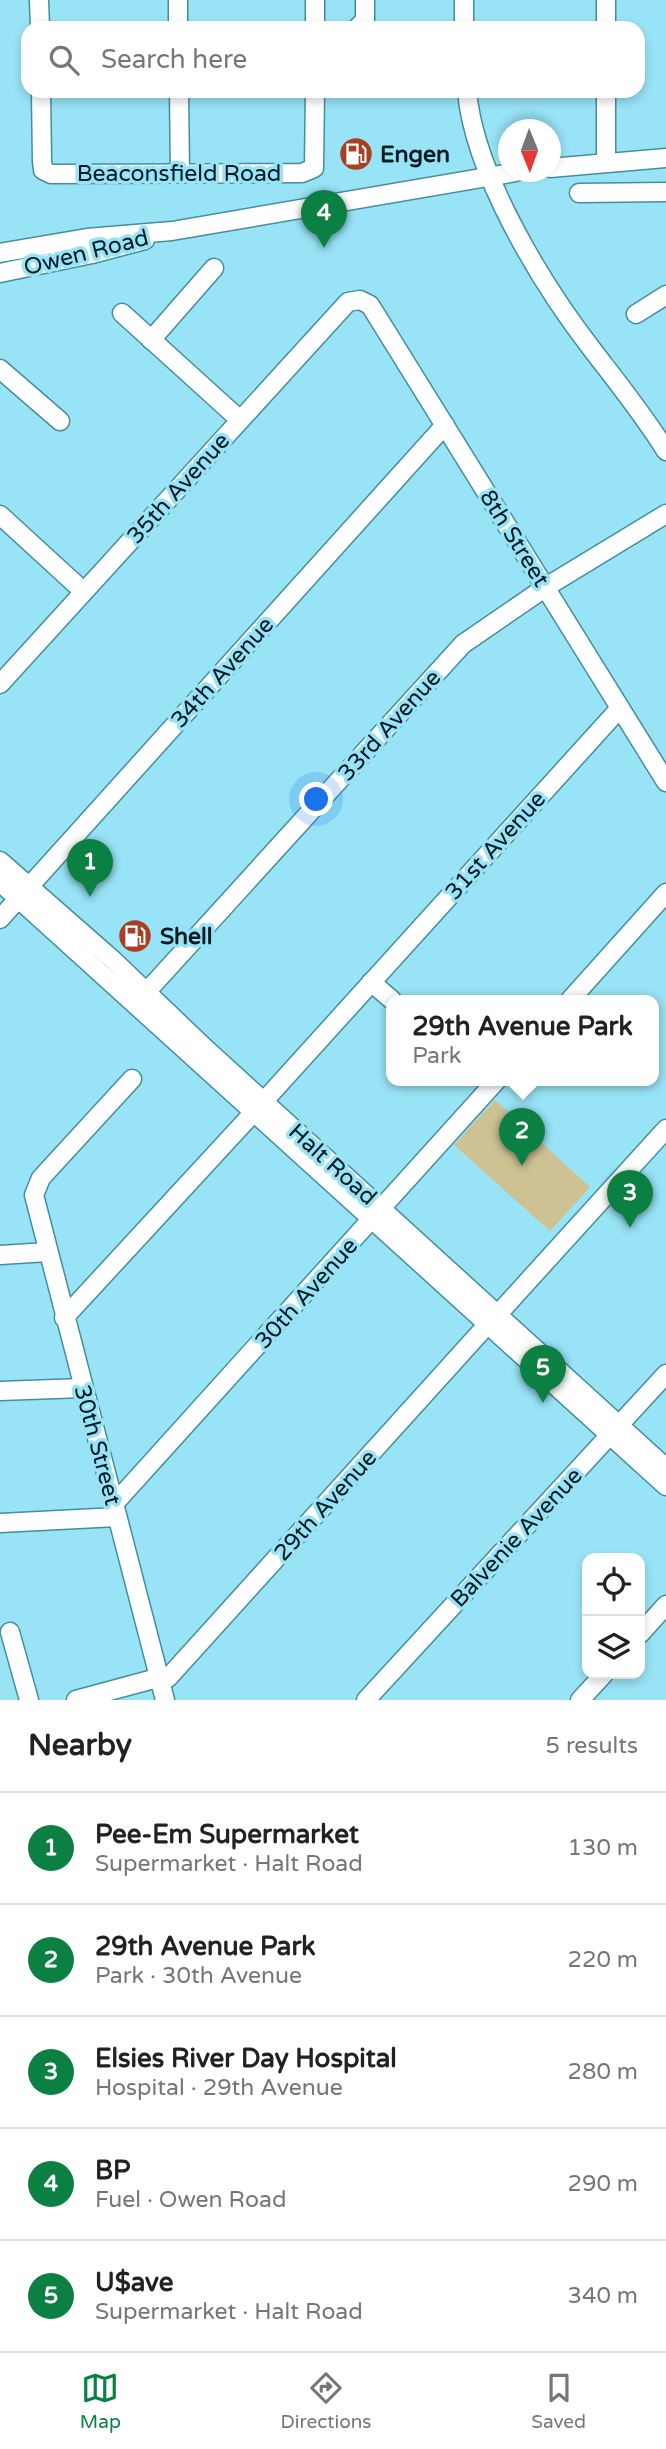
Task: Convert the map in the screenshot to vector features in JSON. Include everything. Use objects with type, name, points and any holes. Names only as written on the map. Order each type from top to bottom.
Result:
[{"type":"street","points":[[39,0],[40,21]]},
{"type":"street","points":[[178,0],[178,21]]},
{"type":"street","points":[[315,0],[315,21]]},
{"type":"street","points":[[364,21],[365,0]]},
{"type":"street","points":[[464,0],[464,21]]},
{"type":"street","points":[[606,0],[606,21]]},
{"type":"street","name":"Beaconsfield Road","points":[[41,98],[43,170],[51,174],[302,173],[314,168],[315,98]]},
{"type":"street","points":[[179,98],[180,173]]},
{"type":"street","points":[[468,98],[473,129],[489,174],[513,226],[579,332],[660,426],[666,451]]},
{"type":"street","points":[[606,98],[606,162]]},
{"type":"street","points":[[561,167],[666,158]]},
{"type":"street","name":"Owen Road","points":[[0,253],[87,238],[172,231],[498,173]]},
{"type":"street","points":[[579,193],[666,192]]},
{"type":"street","name":"Owen Road","points":[[0,273],[92,254],[172,231]]},
{"type":"street","points":[[151,340],[214,268]]},
{"type":"street","points":[[636,314],[666,295]]},
{"type":"street","name":"35th Avenue","points":[[0,684],[348,302],[360,300]]},
{"type":"street","name":"8th Street","points":[[360,300],[370,305],[666,782]]},
{"type":"street","points":[[122,313],[240,420]]},
{"type":"street","points":[[0,369],[60,421]]},
{"type":"street","name":"34th Avenue","points":[[0,919],[445,425]]},
{"type":"street","points":[[0,514],[83,591]]},
{"type":"street","name":"33rd Avenue","points":[[141,998],[449,659],[480,631],[546,587],[666,514]]},
{"type":"street","name":"31st Avenue","points":[[64,1318],[620,708]]},
{"type":"street","name":"Halt Road","points":[[0,861],[24,892],[493,1319],[614,1431],[666,1486]]},
{"type":"street","name":"Halt Road","points":[[0,882],[24,892]]},
{"type":"street","points":[[574,995],[666,893]]},
{"type":"street","points":[[371,982],[386,995]]},
{"type":"street","name":"30th Street","points":[[132,1079],[34,1189],[64,1318],[165,1700]]},
{"type":"street","name":"30th Avenue","points":[[116,1511],[492,1086]]},
{"type":"street","name":"29th Avenue","points":[[159,1679],[168,1678],[666,1129]]},
{"type":"street","points":[[0,1255],[48,1252]]},
{"type":"street","name":"Balvenie Avenue","points":[[366,1700],[666,1374]]},
{"type":"street","points":[[0,1391],[83,1388]]},
{"type":"street","name":"Halt Road","points":[[614,1431],[666,1468]]},
{"type":"street","points":[[0,1523],[116,1511]]},
{"type":"street","points":[[645,1628],[666,1605]]},
{"type":"street","points":[[10,1632],[29,1700]]},
{"type":"street","points":[[76,1700],[159,1679]]},
{"type":"street","points":[[580,1700],[599,1679]]},
{"type":"shaded area","points":[[495,1100],[590,1187],[550,1231],[454,1145]]},
{"type":"place","name":"Engen","points":[[356,154]]},
{"type":"place","name":"BP","points":[[324,248]]},
{"type":"place","name":"Pee-Em Supermarket","points":[[90,897]]},
{"type":"place","name":"Shell","points":[[135,936]]},
{"type":"place","name":"29th Avenue Park","points":[[522,1166]]},
{"type":"place","name":"Elsies River Day Hospital","points":[[630,1228]]},
{"type":"place","name":"U$ave","points":[[543,1403]]}]
